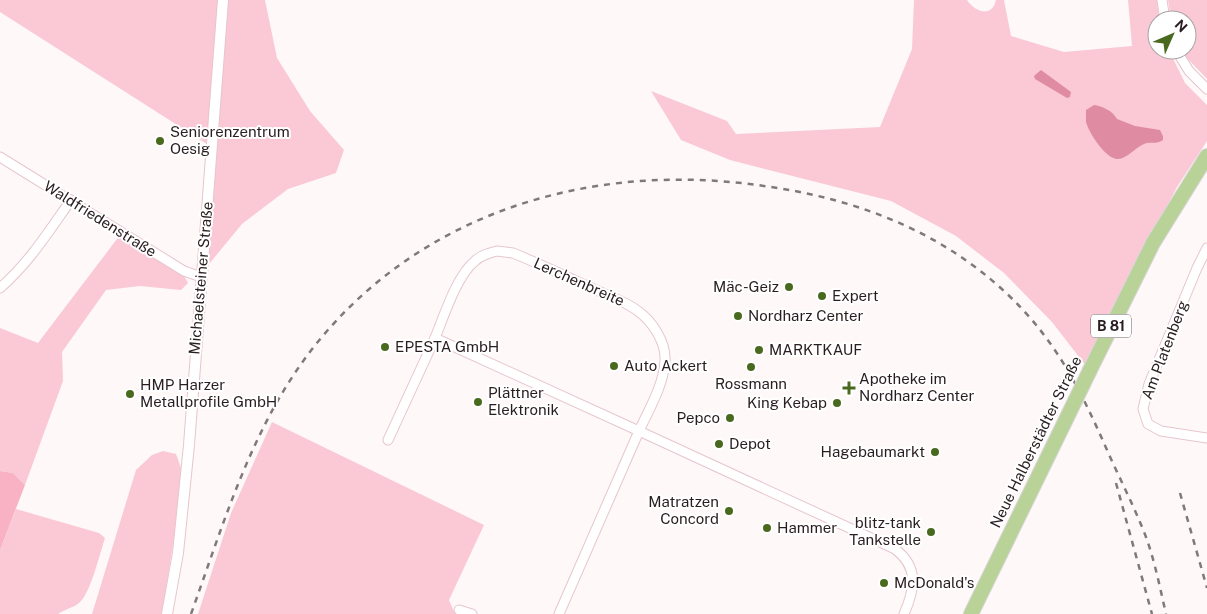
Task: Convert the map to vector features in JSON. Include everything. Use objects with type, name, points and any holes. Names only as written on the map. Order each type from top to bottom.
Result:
[{"type":"main road","name":"Neue Halberstädter Straße","points":[[971,614],[1152,243],[1207,156]]},
{"type":"street","name":"Michaelsteiner Straße","points":[[167,614],[178,553],[182,512],[223,0]]},
{"type":"street","points":[[1182,60],[1189,71],[1207,89]]},
{"type":"street","name":"Waldfriedenstraße","points":[[0,157],[184,272],[201,277]]},
{"type":"street","points":[[0,288],[34,252],[71,200]]},
{"type":"street","name":"Am Platenberg","points":[[1207,248],[1149,384],[1143,409],[1148,424],[1161,431],[1207,438]]},
{"type":"street","name":"Lerchenbreite","points":[[388,440],[468,267],[480,257],[497,251],[513,253],[631,306],[645,316],[656,331],[666,357],[660,387],[559,614]]},
{"type":"street","points":[[435,338],[895,549],[908,562],[912,572],[913,587],[911,598],[904,614]]},
{"type":"street","points":[[459,610],[472,614]]},
{"type":"shaded area","points":[[0,0],[265,0],[277,58],[310,111],[344,150],[336,173],[288,189],[242,224],[209,264],[211,154],[207,144],[0,12]]},
{"type":"shaded area","points":[[914,0],[967,0],[974,8],[987,11],[994,6],[996,0],[1004,0],[1011,36],[1064,52],[1132,46],[1128,0],[1157,0],[1158,10],[1147,10],[1147,60],[1174,60],[1185,83],[1207,105],[1207,141],[1177,187],[1086,366],[1052,322],[1004,273],[956,236],[891,201],[730,160],[681,140],[651,91],[727,121],[736,134],[880,127],[912,49]]},
{"type":"shaded area","points":[[1168,0],[1207,0],[1207,79],[1189,60],[1197,60],[1197,10],[1170,10]]},
{"type":"shaded area","points":[[1041,70],[1071,92],[1070,97],[1067,98],[1035,79],[1034,76]]},
{"type":"shaded area","points":[[1094,105],[1107,109],[1117,119],[1135,126],[1160,130],[1163,140],[1144,144],[1120,159],[1112,158],[1098,144],[1086,122],[1086,110]]},
{"type":"shaded area","points":[[120,235],[177,271],[184,276],[188,283],[181,290],[140,286],[106,290],[62,352],[63,381],[25,485],[13,473],[0,471],[0,328],[38,343]]},
{"type":"shaded area","points":[[272,422],[484,525],[449,600],[455,614],[198,614],[231,513]]},
{"type":"shaded area","points":[[163,451],[176,454],[181,468],[179,507],[162,614],[92,614],[136,470],[152,455]]},
{"type":"shaded area","points":[[0,471],[13,473],[25,485],[0,550]]},
{"type":"shaded area","points":[[16,509],[99,533],[105,538],[91,583],[83,599],[77,605],[58,614],[0,614],[0,550]]},
{"type":"railway","points":[[191,614],[246,465],[281,395],[302,362],[327,331],[372,287],[421,251],[474,222],[530,201],[588,187],[649,181],[710,180],[771,187],[835,200],[896,221],[952,251],[1004,291],[1039,329],[1054,349],[1079,390],[1146,537],[1155,565],[1166,614]]},
{"type":"railway","points":[[1116,483],[1152,614]]},
{"type":"railway","points":[[1180,493],[1207,588]]},
{"type":"place","name":"Seniorenzentrum Oesig","points":[[160,141]]},
{"type":"place","name":"Mäc-Geiz","points":[[789,287]]},
{"type":"place","name":"Expert","points":[[822,296]]},
{"type":"place","name":"Nordharz Center","points":[[738,316]]},
{"type":"place","name":"EPESTA GmbH","points":[[385,347]]},
{"type":"place","name":"MARKTKAUF","points":[[759,350]]},
{"type":"place","name":"Auto Ackert","points":[[614,366]]},
{"type":"place","name":"Rossmann","points":[[751,367]]},
{"type":"place","name":"Apotheke im Nordharz Center","points":[[849,388]]},
{"type":"place","name":"HMP Harzer Metallprofile GmbH","points":[[130,394]]},
{"type":"place","name":"Plättner Elektronik","points":[[478,402]]},
{"type":"place","name":"King Kebap","points":[[837,403]]},
{"type":"place","name":"Pepco","points":[[730,418]]},
{"type":"place","name":"Depot","points":[[719,444]]},
{"type":"place","name":"Hagebaumarkt","points":[[935,452]]},
{"type":"place","name":"Matratzen Concord","points":[[729,511]]},
{"type":"place","name":"Hammer","points":[[767,528]]},
{"type":"place","name":"blitz-tank Tankstelle","points":[[931,532]]},
{"type":"place","name":"McDonald's","points":[[884,583]]}]
